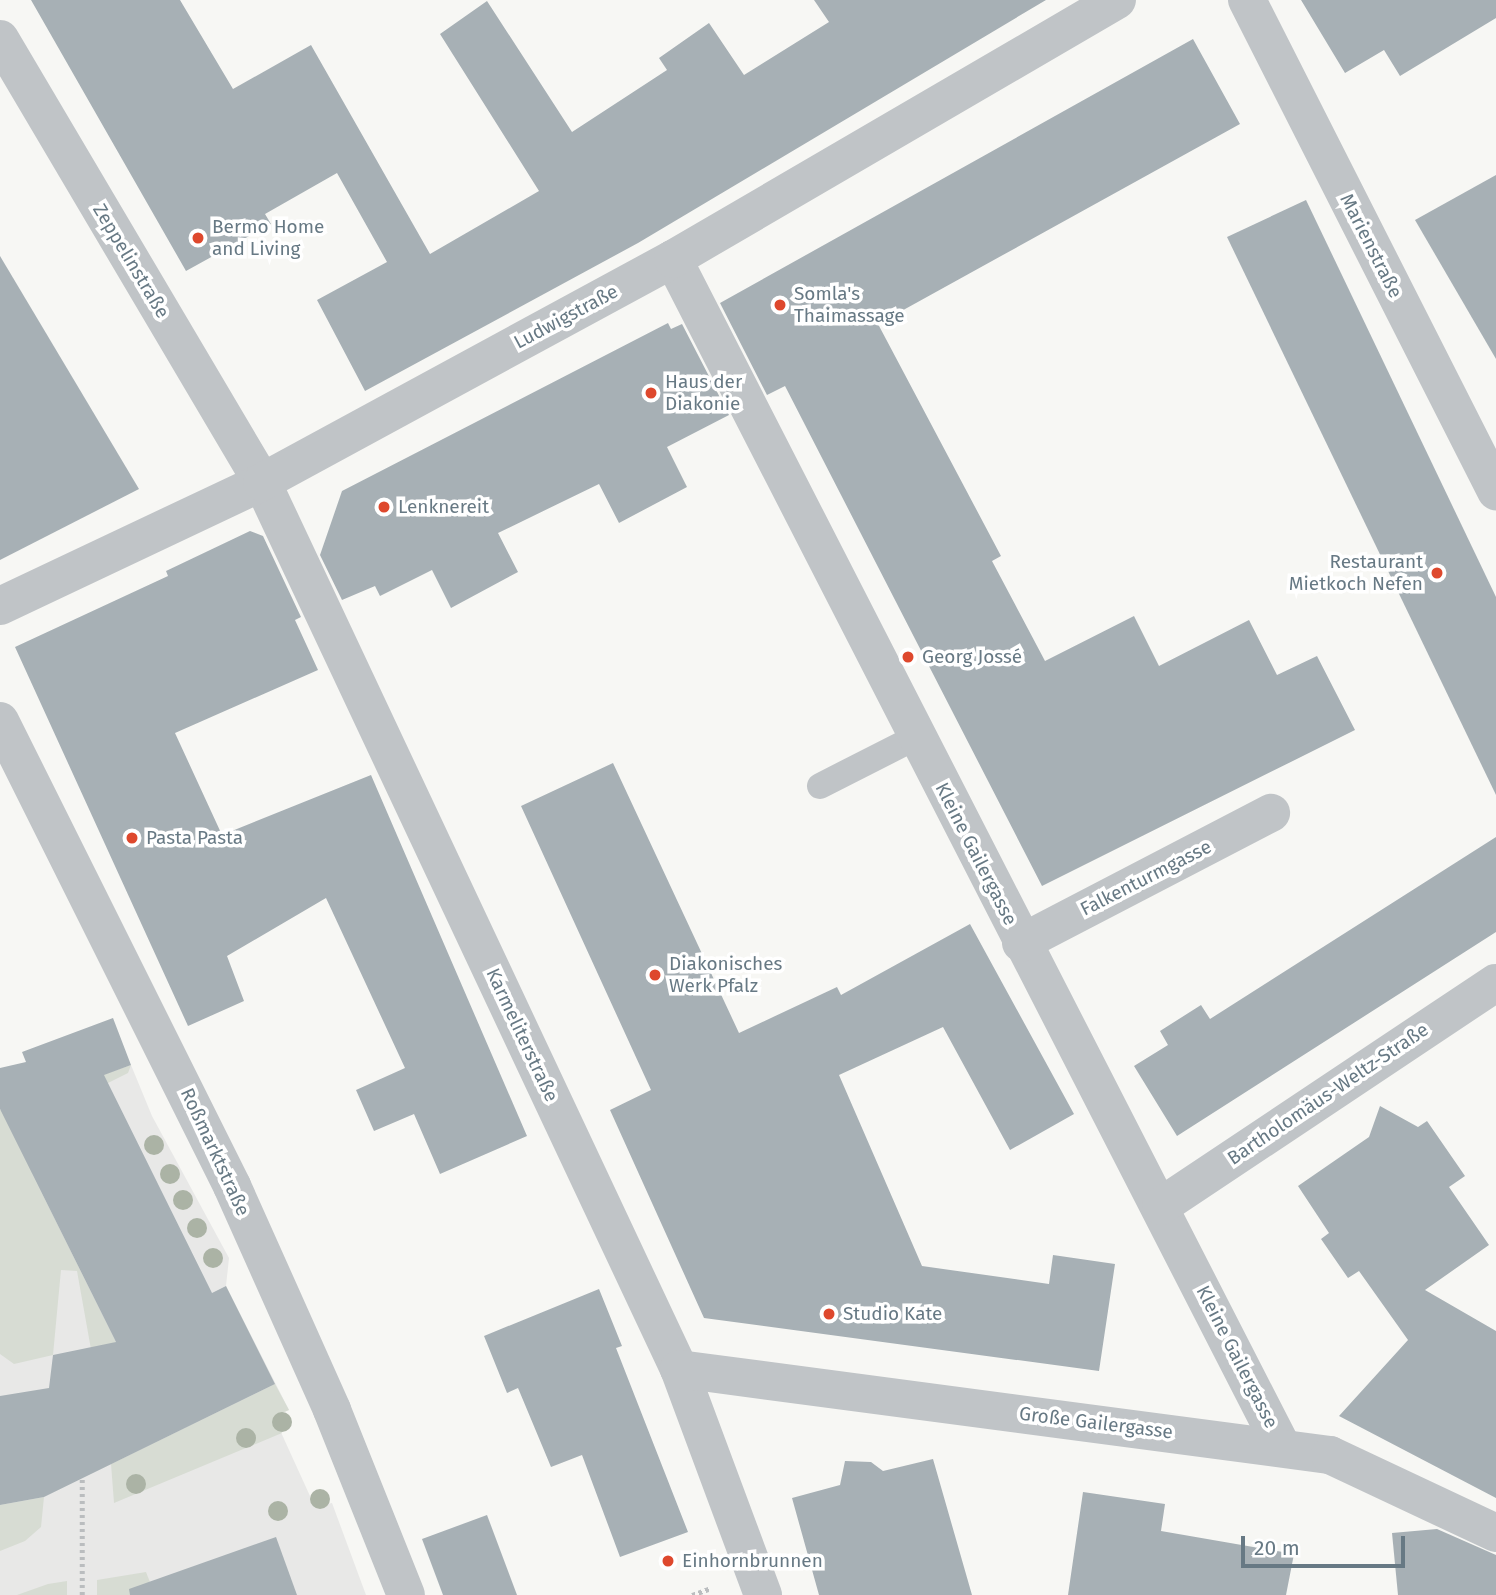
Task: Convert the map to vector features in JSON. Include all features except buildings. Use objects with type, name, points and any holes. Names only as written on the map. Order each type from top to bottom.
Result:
[{"type":"street","name":"Ludwigstraße","points":[[0,606],[262,482],[673,259],[1117,0]]},
{"type":"street","name":"Marienstraße","points":[[1247,0],[1496,491]]},
{"type":"street","name":"Zeppelinstraße","points":[[0,39],[262,482]]},
{"type":"street","name":"Kleine Gailergasse","points":[[673,259],[1021,943],[1161,1206],[1282,1447]]},
{"type":"street","name":"Karmeliterstraße","points":[[262,482],[679,1369],[763,1595]]},
{"type":"street","name":"Roßmarktstraße","points":[[0,721],[232,1186],[332,1410],[406,1595]]},
{"type":"street","name":"Falkenturmgasse","points":[[1021,943],[1271,813]]},
{"type":"street","name":"Bartholomäus-Weltz-Straße","points":[[1161,1206],[1496,983]]},
{"type":"street","name":"Große Gailergasse","points":[[679,1369],[1330,1455],[1496,1533]]},
{"type":"lane","points":[[820,786],[916,737]]},
{"type":"path","points":[[82,1478],[82,1595]]},
{"type":"shaded area","points":[[131,1065],[152,1116],[229,1258],[226,1286],[289,1410],[274,1417],[315,1507],[332,1503],[366,1595],[0,1595],[0,1110]]},
{"type":"shaded area","points":[[131,1065],[128,1073],[52,1111],[71,1153],[32,1173],[116,1342],[92,1355],[77,1271],[61,1270],[53,1355],[14,1364],[0,1354],[0,1110]]},
{"type":"shaded area","points":[[275,1384],[289,1410],[274,1416],[282,1433],[114,1503],[111,1464]]},
{"type":"shaded area","points":[[44,1497],[41,1527],[25,1541],[0,1551],[0,1505]]},
{"type":"shaded area","points":[[146,1572],[155,1595],[97,1595],[97,1580]]},
{"type":"shaded area","points":[[67,1581],[67,1595],[17,1595],[48,1584]]},
{"type":"place","name":"Bermo Home and Living","points":[[198,238]]},
{"type":"place","name":"Somla's Thaimassage","points":[[780,305]]},
{"type":"place","name":"Haus der Diakonie","points":[[651,393]]},
{"type":"place","name":"Lenknereit","points":[[384,507]]},
{"type":"place","name":"Restaurant Mietkoch Nefen","points":[[1437,573]]},
{"type":"place","name":"Georg Jossé","points":[[908,657]]},
{"type":"place","name":"Pasta Pasta","points":[[132,838]]},
{"type":"place","name":"Diakonisches Werk Pfalz","points":[[655,975]]},
{"type":"place","name":"Studio Kate","points":[[829,1314]]},
{"type":"place","name":"Einhornbrunnen","points":[[668,1561]]}]
